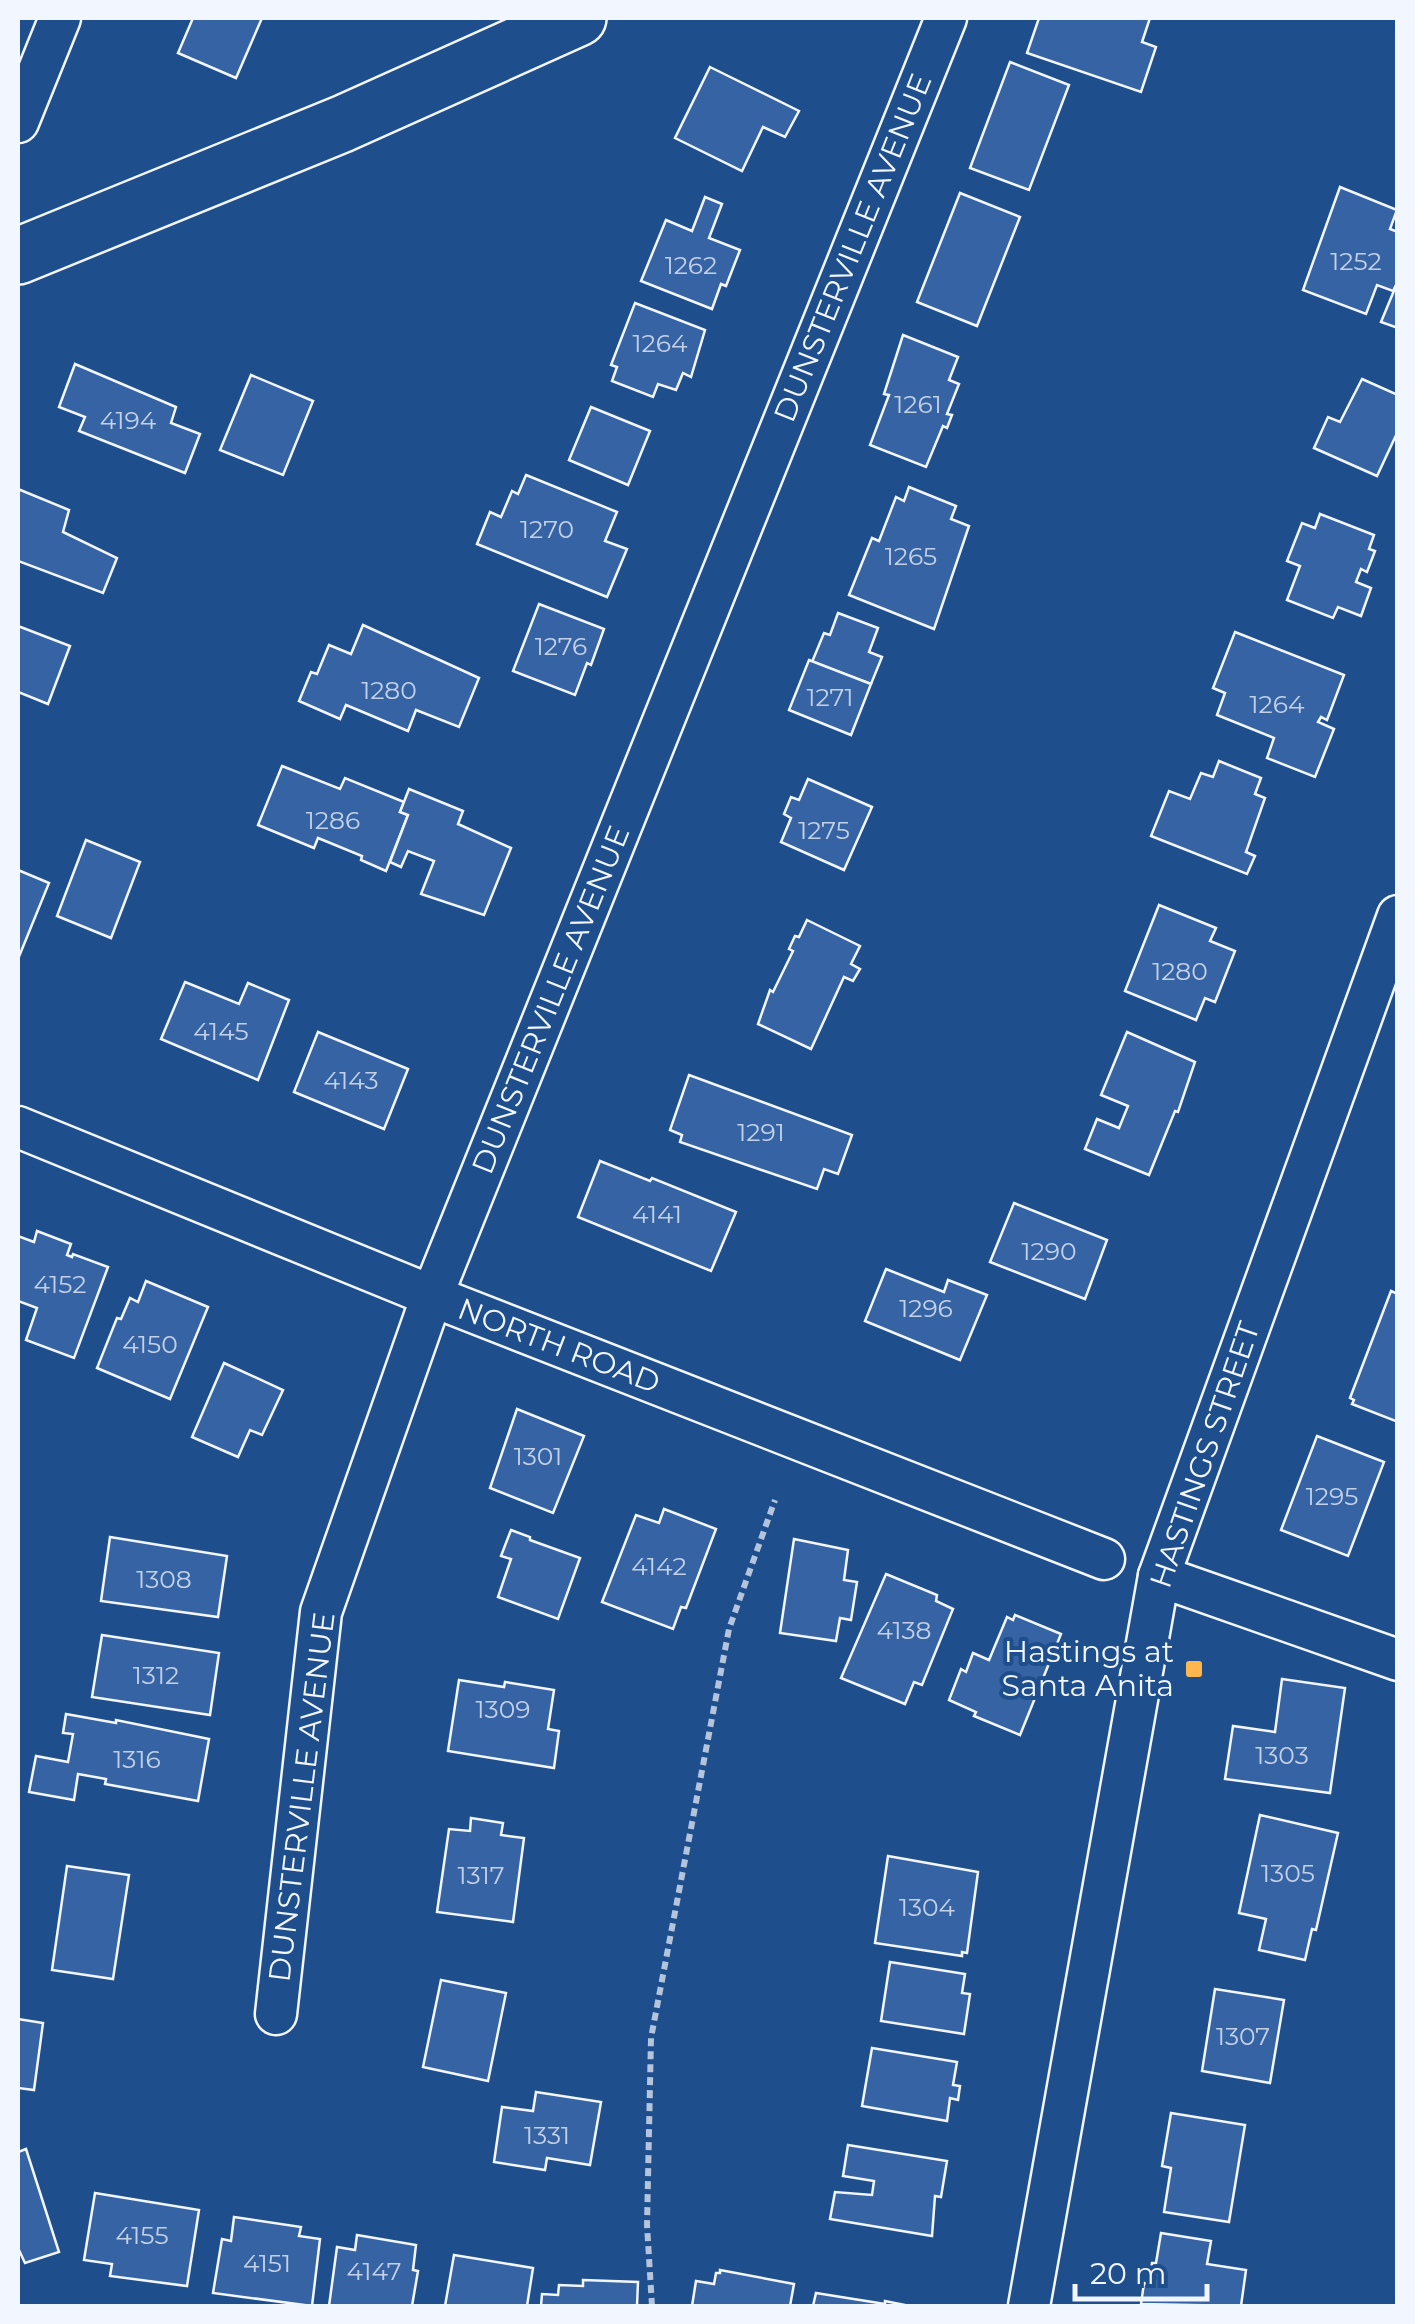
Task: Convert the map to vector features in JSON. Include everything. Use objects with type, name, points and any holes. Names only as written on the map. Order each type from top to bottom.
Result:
[{"type":"main road","points":[[18,256],[342,124],[578,18]]},
{"type":"street","points":[[18,122],[60,18]]},
{"type":"street","name":"DUNSTERVILLE AVENUE","points":[[276,2014],[321,1612],[432,1296],[946,18]]},
{"type":"street","name":"HASTINGS STREET","points":[[1028,2306],[1159,1576],[1398,916]]},
{"type":"street","name":"NORTH ROAD","points":[[18,1128],[432,1296],[1104,1559]]},
{"type":"street","points":[[1159,1576],[1398,1660]]},
{"type":"path","points":[[652,2306],[647,2225],[651,2038],[729,1629],[775,1500]]},
{"type":"building","points":[[193,18],[262,18],[236,78],[178,53]]},
{"type":"building","points":[[1039,18],[1150,18],[1142,42],[1156,47],[1141,92],[1027,53]]},
{"type":"building","points":[[1010,62],[1069,85],[1029,190],[970,168]]},
{"type":"building","points":[[710,67],[799,111],[785,137],[763,127],[742,171],[675,138]]},
{"type":"building","points":[[1340,187],[1397,210],[1390,229],[1398,232],[1398,281],[1393,291],[1377,285],[1366,314],[1303,290]]},
{"type":"building","points":[[960,193],[1020,217],[977,326],[917,302]]},
{"type":"building","points":[[705,197],[722,204],[709,238],[740,250],[712,309],[641,281],[666,220],[692,231]]},
{"type":"building","points":[[1398,281],[1398,328],[1381,322]]},
{"type":"building","points":[[635,303],[705,330],[691,377],[683,373],[676,390],[658,384],[653,397],[612,381],[617,367],[611,365]]},
{"type":"building","points":[[903,335],[958,357],[949,380],[959,384],[947,414],[952,415],[947,428],[943,426],[926,467],[870,445],[889,395],[884,394]]},
{"type":"building","points":[[75,364],[176,407],[171,423],[200,434],[185,473],[79,431],[85,417],[59,407]]},
{"type":"building","points":[[251,375],[313,401],[283,475],[220,450]]},
{"type":"building","points":[[1362,379],[1398,395],[1398,431],[1377,476],[1314,448],[1328,417],[1340,422]]},
{"type":"building","points":[[591,407],[650,431],[628,485],[569,460]]},
{"type":"building","points":[[526,475],[617,512],[605,541],[627,549],[607,597],[477,544],[490,512],[501,517],[512,491],[518,494]]},
{"type":"building","points":[[909,487],[956,506],[951,519],[969,526],[934,629],[849,595],[872,538],[879,541],[896,497],[904,501]]},
{"type":"building","points":[[18,489],[69,510],[63,532],[117,558],[103,593],[18,561]]},
{"type":"building","points":[[1320,514],[1374,535],[1369,549],[1375,551],[1367,572],[1361,569],[1356,582],[1371,588],[1361,616],[1338,607],[1333,618],[1287,600],[1300,566],[1287,561],[1302,523],[1315,528]]},
{"type":"building","points":[[539,604],[604,629],[575,695],[513,671]]},
{"type":"building","points":[[838,613],[878,628],[869,652],[882,657],[871,684],[812,662],[824,633],[830,635]]},
{"type":"building","points":[[363,625],[479,678],[459,727],[416,710],[408,731],[346,705],[340,719],[299,701],[311,672],[317,674],[329,645],[351,654]]},
{"type":"building","points":[[18,626],[70,646],[48,704],[18,692]]},
{"type":"building","points":[[1235,632],[1344,675],[1327,720],[1321,717],[1318,722],[1334,729],[1315,777],[1267,758],[1274,738],[1217,715],[1225,693],[1213,688]]},
{"type":"building","points":[[809,660],[871,684],[851,735],[789,710]]},
{"type":"building","points":[[1219,761],[1261,778],[1255,794],[1265,798],[1246,852],[1255,856],[1247,874],[1151,836],[1169,791],[1190,799],[1201,773],[1213,777]]},
{"type":"building","points":[[282,766],[340,789],[345,778],[404,802],[400,812],[408,815],[386,871],[361,860],[362,856],[318,838],[314,848],[258,825]]},
{"type":"building","points":[[808,779],[872,807],[844,870],[781,842],[791,818],[784,814],[791,797],[799,800]]},
{"type":"building","points":[[409,789],[463,811],[458,824],[511,848],[484,915],[421,894],[434,861],[408,851],[401,867],[390,862],[408,815],[400,812]]},
{"type":"building","points":[[86,840],[140,862],[111,938],[57,916]]},
{"type":"building","points":[[18,870],[49,883],[18,959]]},
{"type":"building","points":[[1159,905],[1216,928],[1210,941],[1235,951],[1215,1002],[1205,998],[1196,1020],[1125,991]]},
{"type":"building","points":[[807,920],[860,946],[851,964],[860,969],[853,981],[844,977],[811,1049],[758,1024],[770,990],[773,992],[793,951],[789,949],[795,936],[799,937]]},
{"type":"building","points":[[185,982],[239,1004],[248,983],[289,1000],[258,1080],[161,1039]]},
{"type":"building","points":[[318,1032],[408,1069],[384,1129],[294,1092]]},
{"type":"building","points":[[1127,1032],[1195,1062],[1178,1112],[1175,1111],[1149,1175],[1085,1149],[1097,1119],[1119,1128],[1128,1106],[1101,1095]]},
{"type":"building","points":[[689,1075],[852,1135],[838,1174],[824,1169],[817,1189],[680,1142],[682,1135],[670,1130]]},
{"type":"building","points":[[600,1161],[736,1212],[711,1271],[578,1217]]},
{"type":"building","points":[[1014,1203],[1107,1240],[1085,1299],[990,1262]]},
{"type":"building","points":[[37,1231],[71,1244],[67,1255],[108,1267],[74,1358],[26,1340],[37,1308],[18,1301],[18,1236],[34,1242]]},
{"type":"building","points":[[886,1269],[944,1292],[948,1280],[987,1295],[960,1360],[865,1321]]},
{"type":"building","points":[[146,1281],[208,1307],[170,1399],[97,1368],[117,1318],[121,1319],[130,1298],[138,1302]]},
{"type":"building","points":[[1391,1291],[1398,1294],[1398,1422],[1352,1404],[1354,1400],[1350,1398]]},
{"type":"building","points":[[224,1363],[283,1390],[262,1435],[250,1430],[238,1457],[192,1437]]},
{"type":"building","points":[[517,1409],[584,1436],[553,1513],[490,1488]]},
{"type":"building","points":[[1317,1436],[1384,1462],[1348,1556],[1281,1530]]},
{"type":"building","points":[[664,1509],[716,1529],[686,1608],[681,1607],[673,1629],[602,1602],[636,1515],[659,1523]]},
{"type":"building","points":[[511,1530],[580,1558],[558,1619],[498,1597],[511,1559],[501,1556]]},
{"type":"building","points":[[110,1537],[227,1556],[218,1617],[101,1601]]},
{"type":"building","points":[[794,1539],[848,1550],[844,1580],[857,1582],[851,1620],[840,1618],[836,1641],[780,1633]]},
{"type":"building","points":[[886,1574],[937,1595],[936,1601],[953,1609],[922,1685],[914,1682],[905,1704],[841,1678]]},
{"type":"building","points":[[1015,1615],[1061,1634],[1020,1735],[974,1716],[976,1712],[949,1700],[961,1669],[966,1672],[973,1653],[989,1660],[1007,1617],[1013,1620]]},
{"type":"building","points":[[102,1635],[219,1653],[210,1715],[92,1697]]},
{"type":"building","points":[[1282,1679],[1345,1688],[1330,1793],[1225,1779],[1233,1726],[1275,1732]]},
{"type":"building","points":[[459,1680],[554,1690],[548,1729],[559,1731],[554,1768],[448,1751]]},
{"type":"building","points":[[66,1714],[209,1739],[198,1801],[105,1784],[106,1779],[78,1774],[74,1800],[29,1792],[36,1756],[68,1762],[73,1734],[63,1733]]},
{"type":"building","points":[[1260,1815],[1338,1833],[1316,1930],[1312,1929],[1305,1960],[1259,1950],[1266,1919],[1239,1913]]},
{"type":"building","points":[[471,1818],[503,1823],[501,1835],[524,1838],[513,1922],[437,1912],[449,1829],[470,1831]]},
{"type":"building","points":[[888,1856],[978,1872],[967,1953],[962,1952],[962,1956],[875,1943]]},
{"type":"building","points":[[67,1866],[129,1875],[113,1979],[52,1970]]},
{"type":"building","points":[[890,1962],[965,1974],[962,1993],[970,1994],[964,2034],[881,2021]]},
{"type":"building","points":[[441,1980],[506,1993],[488,2081],[423,2067]]},
{"type":"building","points":[[1215,1989],[1284,2000],[1270,2083],[1202,2071]]},
{"type":"building","points":[[18,2019],[43,2023],[34,2090],[18,2088]]},
{"type":"building","points":[[872,2048],[957,2062],[953,2085],[960,2086],[958,2100],[950,2098],[947,2121],[862,2106]]},
{"type":"building","points":[[536,2092],[601,2102],[590,2165],[547,2158],[545,2170],[494,2162],[502,2107],[533,2111]]},
{"type":"building","points":[[1171,2113],[1245,2125],[1229,2222],[1164,2212],[1171,2168],[1162,2166]]},
{"type":"building","points":[[848,2145],[947,2161],[941,2197],[935,2196],[932,2236],[830,2219],[835,2192],[872,2195],[874,2181],[843,2176]]},
{"type":"building","points":[[26,2149],[59,2252],[25,2263],[18,2248],[18,2152]]},
{"type":"building","points":[[95,2193],[199,2210],[187,2286],[110,2276],[112,2264],[84,2260]]},
{"type":"building","points":[[234,2217],[301,2227],[299,2236],[320,2239],[312,2306],[213,2293],[222,2239],[231,2241]]},
{"type":"building","points":[[1161,2233],[1211,2241],[1207,2264],[1246,2270],[1241,2306],[1141,2304],[1144,2283],[1149,2284],[1152,2263],[1156,2263]]},
{"type":"building","points":[[357,2235],[416,2245],[413,2270],[418,2271],[412,2306],[329,2306],[337,2247],[355,2250]]},
{"type":"building","points":[[454,2255],[533,2268],[527,2306],[445,2306]]},
{"type":"building","points":[[720,2270],[794,2284],[790,2306],[692,2306],[696,2281],[714,2284]]},
{"type":"building","points":[[583,2280],[638,2282],[637,2306],[541,2306],[542,2294],[558,2295],[559,2285],[583,2286]]},
{"type":"building","points":[[816,2293],[885,2301],[910,2306],[813,2306]]},
{"type":"place","name":"Hastings at Santa Anita","points":[[1194,1669]]}]
